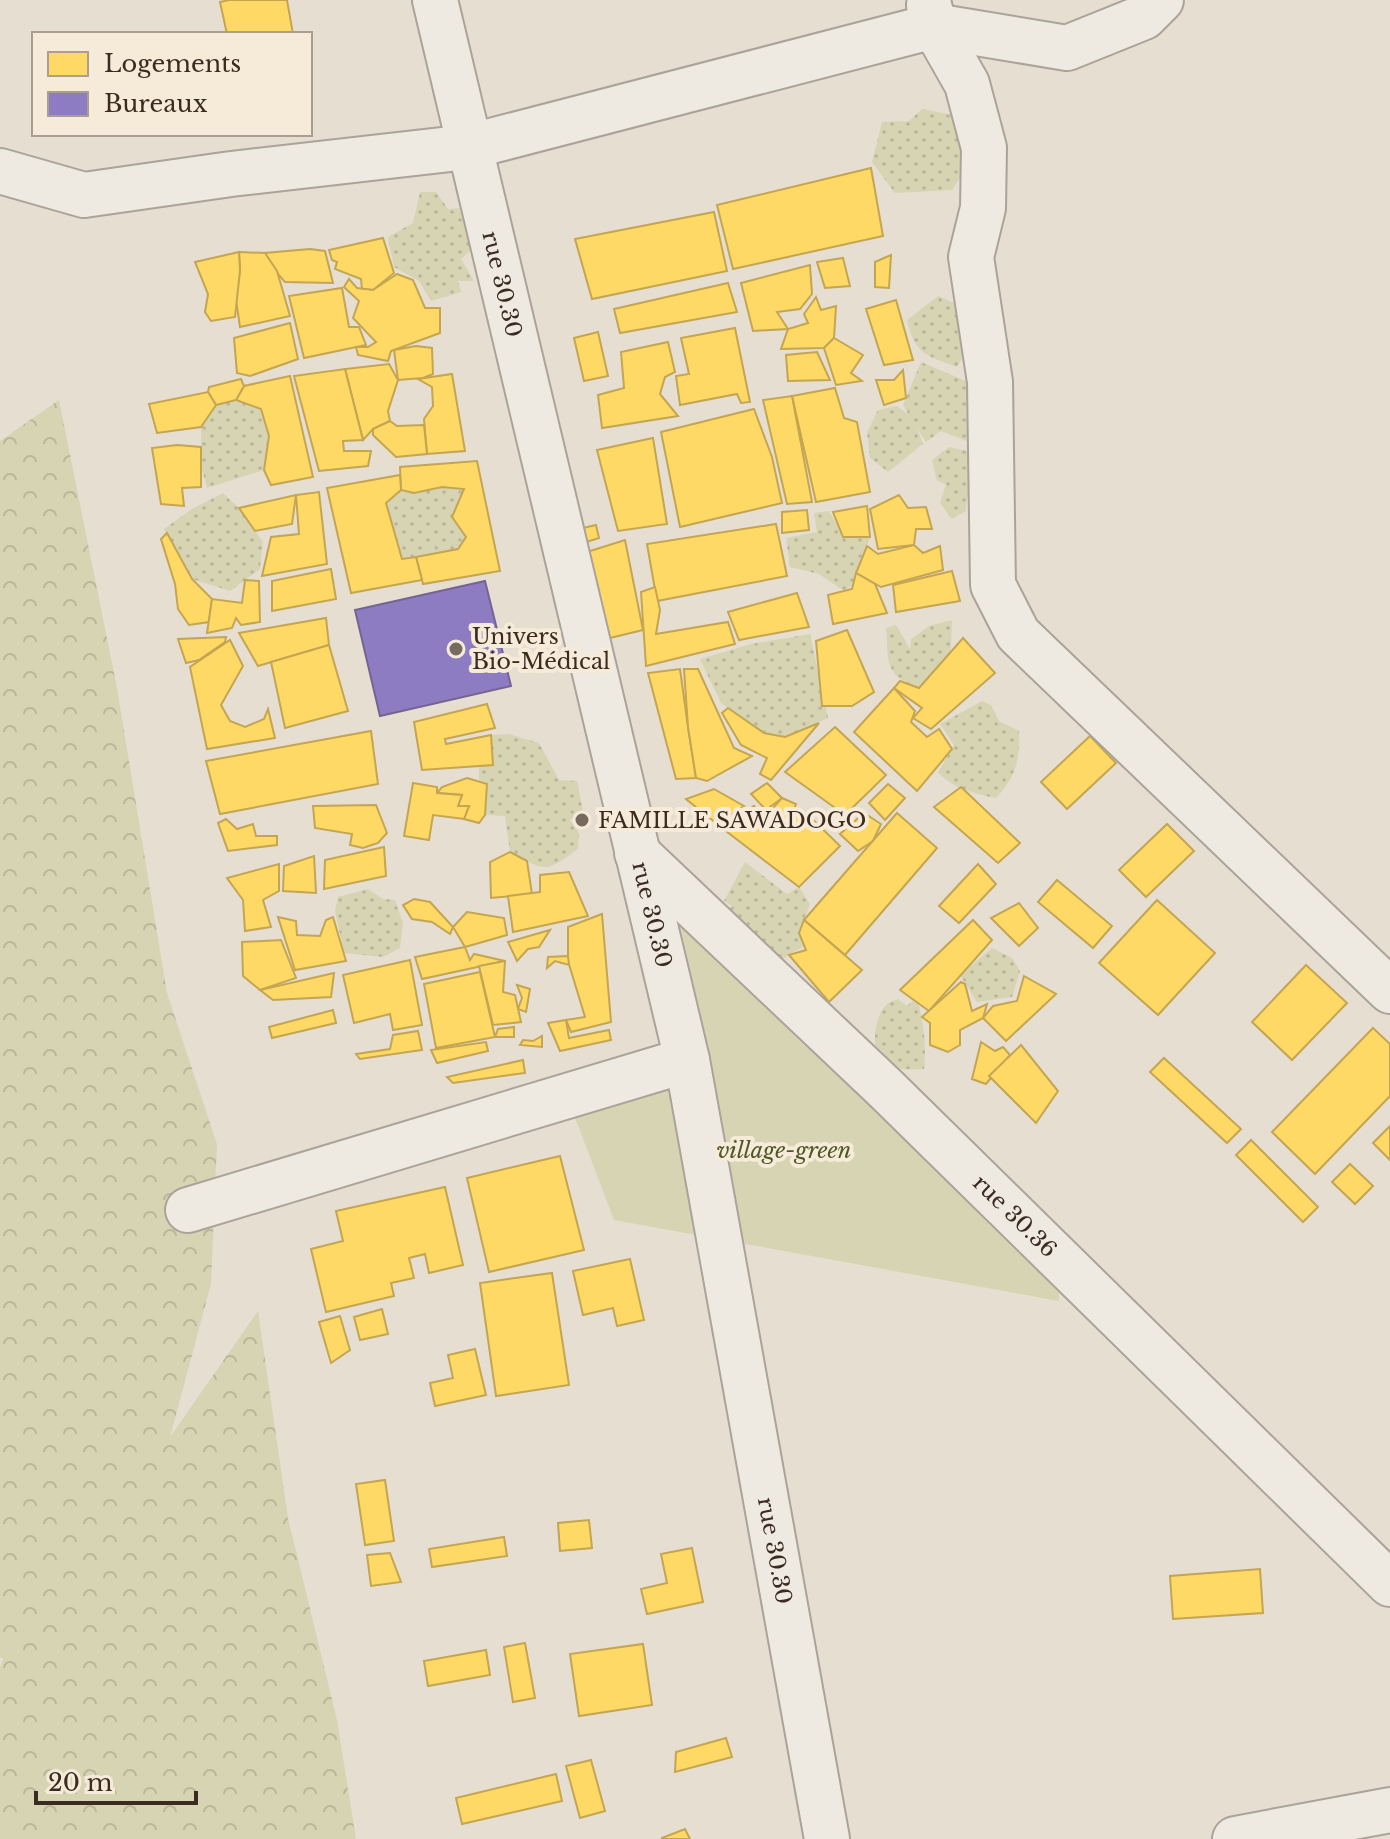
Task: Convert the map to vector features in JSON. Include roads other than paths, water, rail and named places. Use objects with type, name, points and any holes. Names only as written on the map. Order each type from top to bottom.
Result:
[{"type":"street","name":"rue 30.30","points":[[435,0],[687,1060],[827,1839]]},
{"type":"street","points":[[0,171],[84,195],[231,174],[468,147],[930,13],[1067,48],[1144,17],[1161,0]]},
{"type":"street","points":[[930,13],[967,84],[984,148],[983,208],[971,257],[990,382],[993,585],[1018,634],[1390,991]]},
{"type":"street","name":"rue 30.36","points":[[637,853],[886,1089],[1390,1584]]},
{"type":"street","points":[[188,1210],[687,1060]]},
{"type":"street","points":[[1235,1839],[1390,1810]]},
{"type":"place","name":"Univers Bio-Médical","points":[[456,649]]},
{"type":"place","name":"FAMILLE SAWADOGO","points":[[582,820]]},
{"type":"park label","name":"village-green","points":[[784,1150]]}]
